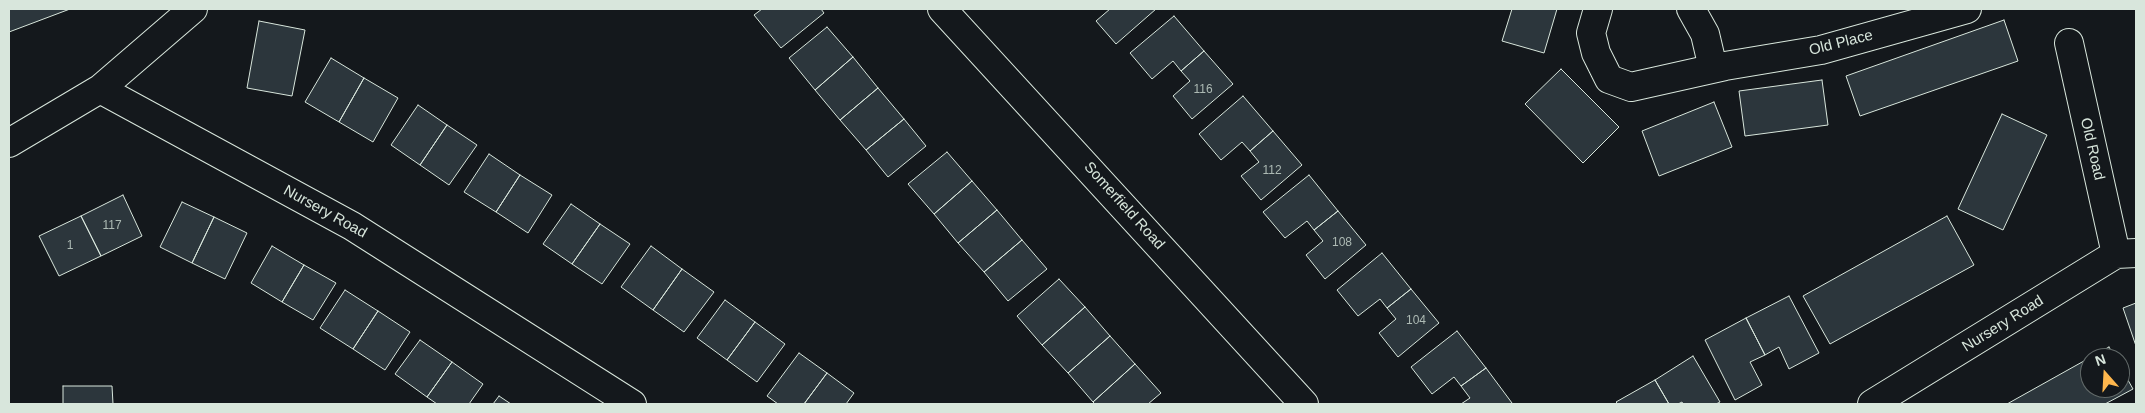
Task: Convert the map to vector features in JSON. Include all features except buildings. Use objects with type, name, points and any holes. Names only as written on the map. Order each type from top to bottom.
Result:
[{"type":"main road","points":[[9,143],[100,89],[193,9]]},
{"type":"main road","name":"Somerfield Road","points":[[942,9],[1304,404]]},
{"type":"main road","name":"Old Place","points":[[1598,9],[1591,33],[1596,53],[1609,79],[1631,87],[1713,68],[1821,50],[1967,9]]},
{"type":"main road","points":[[1691,9],[1705,34],[1713,68]]},
{"type":"main road","name":"Old Road","points":[[2069,43],[2126,254]]},
{"type":"main road","name":"Nursery Road","points":[[100,89],[352,226],[632,404]]},
{"type":"main road","name":"Nursery Road","points":[[1872,404],[2126,254]]}]
